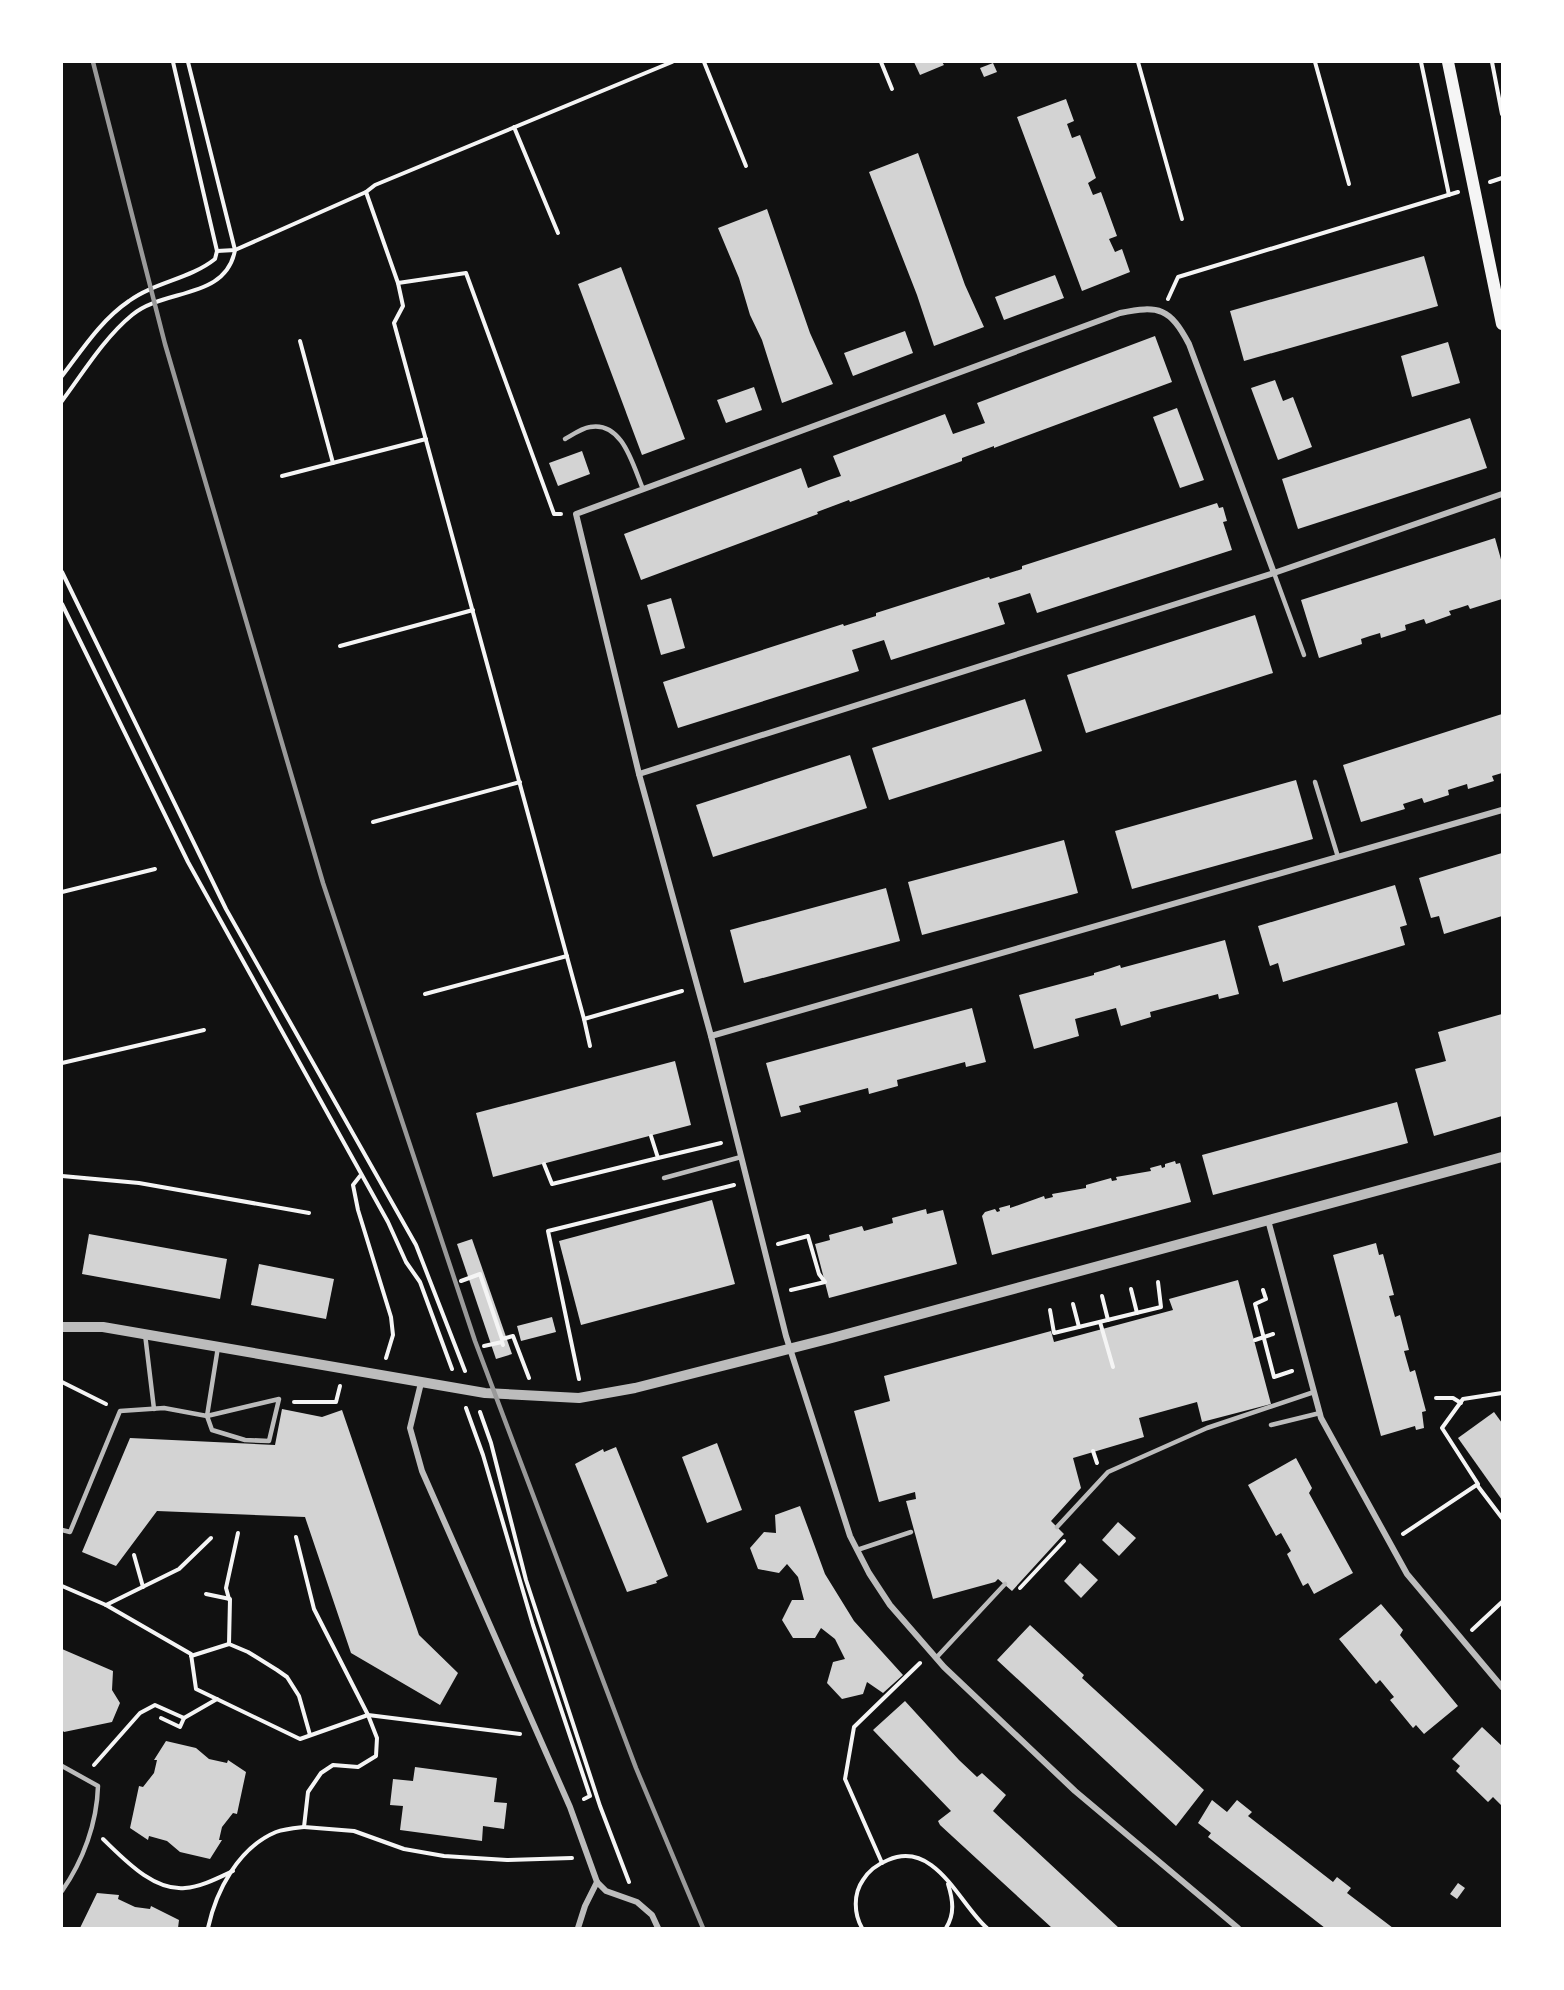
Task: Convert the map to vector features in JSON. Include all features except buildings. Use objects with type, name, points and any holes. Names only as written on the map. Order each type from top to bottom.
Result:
[{"type":"main road","points":[[1448,62],[1503,324]]},
{"type":"street","points":[[1238,1929],[1075,1791],[936,1658],[890,1605],[868,1573],[850,1536],[789,1348],[711,1036],[639,774],[576,514],[1120,312],[1146,308],[1164,311],[1178,323],[1189,344],[1274,573]]},
{"type":"street","points":[[639,774],[1274,573],[1503,495]]},
{"type":"street","points":[[711,1036],[1503,810]]},
{"type":"street","points":[[62,1327],[103,1327],[485,1394],[583,1398],[635,1388],[789,1348],[1503,1157]]},
{"type":"street","points":[[1268,1221],[1320,1413],[1407,1574],[1503,1687]]},
{"type":"street","points":[[421,1383],[410,1428],[422,1471],[570,1807],[597,1881],[606,1891],[637,1902],[652,1914],[658,1929]]},
{"type":"street","points":[[578,1929],[585,1906],[597,1881]]},
{"type":"lane","points":[[565,439],[590,427],[612,431],[621,441],[643,489]]},
{"type":"lane","points":[[1274,573],[1304,656]]},
{"type":"lane","points":[[1315,782],[1338,857]]},
{"type":"lane","points":[[664,1178],[741,1157]]},
{"type":"lane","points":[[145,1334],[154,1409]]},
{"type":"lane","points":[[62,1530],[70,1532],[120,1411],[154,1409],[207,1416],[279,1399],[269,1441],[245,1440],[212,1430],[207,1416],[218,1347]]},
{"type":"lane","points":[[1057,1527],[1108,1473],[1207,1428],[1314,1392]]},
{"type":"lane","points":[[1271,1425],[1320,1413]]},
{"type":"lane","points":[[857,1550],[912,1532]]},
{"type":"lane","points":[[936,1658],[1005,1584]]},
{"type":"lane","points":[[62,1766],[98,1786],[97,1809],[92,1827],[69,1881],[62,1891]]},
{"type":"path","points":[[62,376],[107,318],[122,306],[175,277],[206,266],[215,259],[217,251],[172,62]]},
{"type":"path","points":[[62,402],[116,330],[131,315],[146,304],[214,284],[227,271],[235,250],[188,62]]},
{"type":"path","points":[[217,251],[235,250],[366,192],[375,185],[672,62]]},
{"type":"path","points":[[704,62],[746,166]]},
{"type":"path","points":[[881,62],[892,89]]},
{"type":"path","points":[[1138,62],[1182,219]]},
{"type":"path","points":[[1315,62],[1349,184]]},
{"type":"path","points":[[1421,62],[1449,195]]},
{"type":"path","points":[[1492,62],[1503,114]]},
{"type":"path","points":[[514,127],[558,233]]},
{"type":"path","points":[[1164,311],[1178,277],[1503,178]]},
{"type":"path","points":[[366,192],[398,283],[403,306],[394,323],[590,1046]]},
{"type":"path","points":[[398,283],[466,273],[554,514],[576,514]]},
{"type":"path","points":[[300,341],[333,463]]},
{"type":"path","points":[[282,477],[426,439]]},
{"type":"path","points":[[62,572],[226,909],[416,1245],[446,1319]]},
{"type":"path","points":[[62,604],[188,862],[360,1176],[388,1222],[406,1262],[420,1282],[434,1321]]},
{"type":"path","points":[[340,646],[473,610]]},
{"type":"path","points":[[373,822],[520,782]]},
{"type":"path","points":[[62,892],[155,869]]},
{"type":"path","points":[[425,994],[567,956]]},
{"type":"path","points":[[584,1019],[697,987]]},
{"type":"path","points":[[62,1063],[204,1030]]},
{"type":"path","points":[[651,1136],[658,1158]]},
{"type":"path","points":[[544,1164],[552,1184],[737,1139]]},
{"type":"path","points":[[62,1176],[139,1183],[309,1213]]},
{"type":"path","points":[[360,1176],[353,1185],[358,1210],[391,1317],[393,1335],[382,1377]]},
{"type":"path","points":[[583,1398],[548,1231],[747,1181]]},
{"type":"path","points":[[764,1247],[808,1236],[819,1274],[825,1282],[776,1294]]},
{"type":"path","points":[[462,1281],[480,1274],[503,1343]]},
{"type":"path","points":[[1050,1310],[1054,1333],[1161,1307],[1158,1282]]},
{"type":"path","points":[[1131,1289],[1137,1313]]},
{"type":"path","points":[[1263,1290],[1266,1299],[1255,1304],[1274,1377],[1307,1366]]},
{"type":"path","points":[[1102,1296],[1108,1320]]},
{"type":"path","points":[[1073,1304],[1079,1327]]},
{"type":"path","points":[[1100,1322],[1113,1367]]},
{"type":"path","points":[[1255,1340],[1273,1334]]},
{"type":"path","points":[[484,1346],[503,1343],[513,1336],[536,1397]]},
{"type":"path","points":[[302,1404],[336,1402],[344,1370]]},
{"type":"path","points":[[62,1382],[120,1411]]},
{"type":"path","points":[[1503,1393],[1463,1399],[1442,1428],[1477,1485],[1503,1518]]},
{"type":"path","points":[[1436,1398],[1454,1398],[1461,1403]]},
{"type":"path","points":[[491,1443],[526,1580],[600,1806],[637,1902]]},
{"type":"path","points":[[1093,1451],[1102,1478]]},
{"type":"path","points":[[483,1455],[526,1603],[590,1796],[570,1807]]},
{"type":"path","points":[[1390,1543],[1477,1485]]},
{"type":"path","points":[[229,1644],[230,1599],[226,1588],[238,1533]]},
{"type":"path","points":[[1017,1592],[1072,1533]]},
{"type":"path","points":[[296,1537],[314,1609],[368,1715],[377,1738],[376,1756],[358,1767],[333,1766],[321,1773],[308,1792],[304,1827]]},
{"type":"path","points":[[106,1605],[178,1569],[211,1538]]},
{"type":"path","points":[[134,1555],[143,1587]]},
{"type":"path","points":[[62,1586],[106,1605],[192,1656],[229,1644],[248,1652],[287,1677],[299,1696],[310,1735]]},
{"type":"path","points":[[206,1594],[230,1599]]},
{"type":"path","points":[[1462,1639],[1503,1602]]},
{"type":"path","points":[[882,1863],[846,1779],[855,1727],[931,1652]]},
{"type":"path","points":[[192,1656],[196,1689],[300,1739],[368,1715],[539,1736]]},
{"type":"path","points":[[161,1718],[180,1727],[184,1718],[217,1699]]},
{"type":"path","points":[[84,1778],[140,1713],[155,1705],[184,1718]]},
{"type":"path","points":[[92,1827],[137,1870],[159,1883],[184,1889],[209,1882],[233,1871]]},
{"type":"path","points":[[207,1929],[215,1897],[248,1851],[276,1833],[304,1827],[354,1831],[404,1849],[444,1856],[507,1860],[588,1857]]},
{"type":"path","points":[[862,1929],[858,1921],[855,1900],[862,1881],[882,1863],[894,1857],[915,1857],[934,1866],[976,1919],[987,1929]]},
{"type":"path","points":[[946,1929],[951,1920],[953,1900],[947,1881]]},
{"type":"railway","points":[[93,62],[165,344],[323,883],[475,1341],[636,1768],[703,1928]]}]
